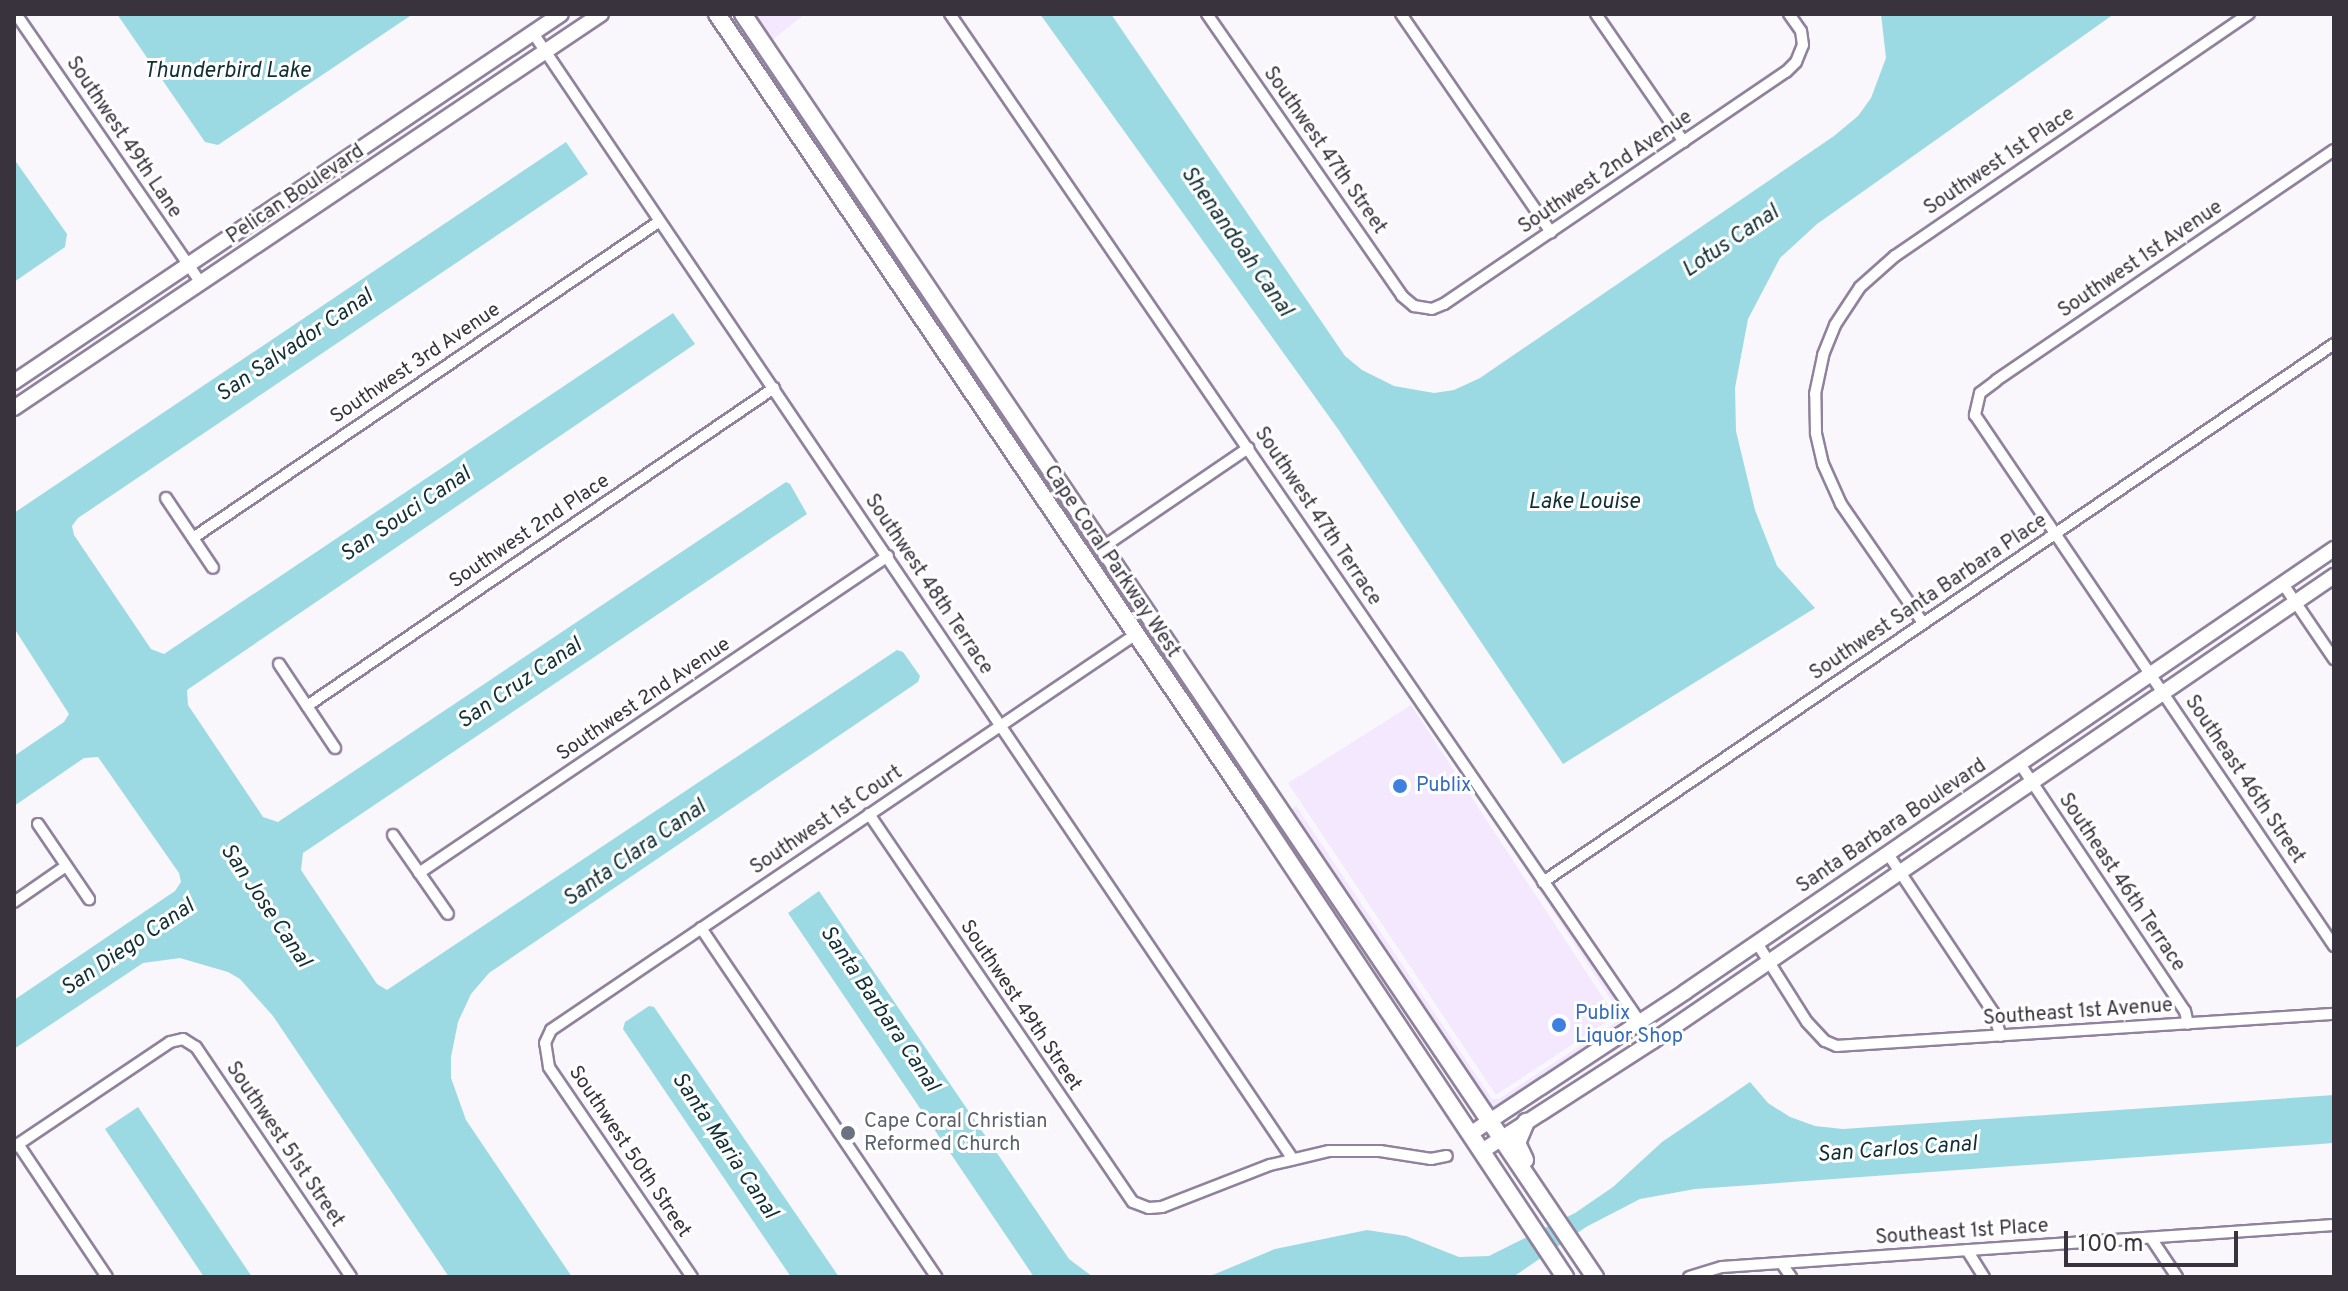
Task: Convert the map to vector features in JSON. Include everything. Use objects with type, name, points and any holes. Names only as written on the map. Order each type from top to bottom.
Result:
[{"type":"main road","name":"Pelican Boulevard","points":[[14,382],[561,14]]},
{"type":"main road","name":"Pelican Boulevard","points":[[14,408],[601,14]]},
{"type":"main road","name":"Cape Coral Parkway West","points":[[717,14],[1255,810],[1565,1277]]},
{"type":"main road","name":"Cape Coral Parkway West","points":[[743,14],[1501,1138],[1558,1214]]},
{"type":"main road","points":[[1004,442],[1026,454],[1087,542],[1103,547]]},
{"type":"main road","name":"Santa Barbara Boulevard","points":[[1470,1134],[1757,943],[2334,549]]},
{"type":"main road","name":"Santa Barbara Boulevard","points":[[1482,1151],[1653,1041],[2334,576]]},
{"type":"main road","points":[[1136,634],[1155,642],[1216,731],[1232,739]]},
{"type":"main road","points":[[1255,810],[1277,827],[1331,908],[1344,916],[1353,917]]},
{"type":"main road","points":[[1526,1122],[1517,1143],[1597,1277]]},
{"type":"street","name":"Southwest 49th Lane","points":[[16,14],[201,283]]},
{"type":"street","name":"Southwest 47th Terrace","points":[[950,14],[1653,1041]]},
{"type":"street","name":"Southwest 47th Street","points":[[1207,14],[1402,296],[1414,306]]},
{"type":"street","points":[[1401,14],[1551,232]]},
{"type":"street","points":[[1596,14],[1684,142]]},
{"type":"street","name":"Southwest 2nd Avenue","points":[[1414,306],[1432,309],[1444,304],[1786,72],[1796,62],[1803,45],[1801,31],[1789,14]]},
{"type":"street","name":"Southwest 1st Place","points":[[1923,623],[1834,491],[1816,433],[1817,379],[1828,339],[1842,312],[1882,266],[2249,14]]},
{"type":"street","name":"Southwest 48th Terrace","points":[[533,33],[1292,1158]]},
{"type":"street","name":"Southwest 1st Avenue","points":[[1975,405],[1980,393],[1996,381],[2334,150]]},
{"type":"street","name":"Southwest 3rd Avenue","points":[[193,538],[660,221]]},
{"type":"street","name":"Southwest Santa Barbara Place","points":[[1543,882],[2334,344]]},
{"type":"street","name":"Southwest 2nd Place","points":[[307,706],[774,388]]},
{"type":"street","name":"Southeast 46th Street","points":[[1975,405],[1980,425],[2334,946]]},
{"type":"street","points":[[1103,547],[1248,448]]},
{"type":"street","points":[[166,498],[213,568]]},
{"type":"street","name":"Southwest 2nd Avenue","points":[[419,873],[888,556]]},
{"type":"street","points":[[2283,584],[2334,659]]},
{"type":"street","name":"Southwest 1st Court","points":[[545,1043],[551,1030],[1136,634]]},
{"type":"street","points":[[279,664],[335,748]]},
{"type":"street","name":"Southeast 46th Terrace","points":[[2020,764],[2185,1011],[2188,1024]]},
{"type":"street","name":"Southwest 49th Street","points":[[869,814],[1133,1202],[1149,1208],[1162,1207],[1292,1158]]},
{"type":"street","points":[[38,824],[89,899]]},
{"type":"street","points":[[393,835],[448,914]]},
{"type":"street","points":[[1888,854],[1993,1012],[2001,1036]]},
{"type":"street","points":[[14,902],[66,866]]},
{"type":"street","points":[[701,928],[936,1277]]},
{"type":"street","points":[[1757,943],[1768,962]]},
{"type":"street","name":"Southeast 1st Avenue","points":[[1768,962],[1807,1022],[1825,1041],[1850,1047],[2334,1014]]},
{"type":"street","name":"Southwest 51st Street","points":[[16,1146],[170,1042],[183,1039],[196,1047],[351,1277]]},
{"type":"street","name":"Southwest 50th Street","points":[[545,1043],[549,1067],[692,1277]]},
{"type":"street","points":[[16,1146],[107,1277]]},
{"type":"street","points":[[1292,1158],[1355,1150],[1431,1159],[1447,1156]]},
{"type":"street","name":"Southeast 1st Place","points":[[1689,1277],[1722,1267],[2334,1225]]},
{"type":"street","points":[[2151,1238],[2177,1277]]},
{"type":"street","points":[[1967,1250],[1984,1277]]},
{"type":"street","points":[[1782,1264],[1791,1277]]},
{"type":"shaded area","points":[[751,14],[805,14],[770,42]]},
{"type":"shaded area","points":[[1411,705],[1615,1016],[1496,1095],[1288,783]]},
{"type":"shaded area","points":[[1423,714],[1638,1015],[1493,1112],[1290,811],[1296,806],[1492,1099],[1499,1099],[1618,1021],[1620,1013]]},
{"type":"water","name":"Thunderbird Lake","points":[[117,14],[413,14],[218,145],[205,142]]},
{"type":"water","name":"Lake Louise","points":[[1040,14],[1111,14],[1345,356],[1362,370],[1394,386],[1434,393],[1454,390],[1480,378],[1834,136],[1858,116],[1871,98],[1886,58],[1881,14],[2114,14],[1817,224],[1780,258],[1748,319],[1735,388],[1736,431],[1755,510],[1777,566],[1815,608],[1563,764],[1338,429]]},
{"type":"water","points":[[566,142],[588,174],[78,518],[72,526],[74,535],[151,649],[164,654],[673,313],[695,344],[187,690],[188,705],[263,817],[278,822],[786,482],[790,484],[807,514],[303,853],[301,870],[377,984],[387,990],[897,650],[903,652],[920,676],[918,682],[489,973],[471,994],[458,1022],[451,1057],[451,1078],[466,1120],[572,1277],[449,1277],[273,1016],[240,979],[228,972],[180,958],[143,963],[14,1049],[14,1000],[175,891],[181,882],[179,873],[98,757],[84,758],[14,806],[14,756],[64,722],[69,714],[14,628],[14,513]]},
{"type":"water","points":[[14,159],[67,234],[65,247],[14,282]]},
{"type":"water","name":"Santa Barbara Canal","points":[[819,891],[1069,1259],[1093,1277],[1034,1277],[788,913]]},
{"type":"water","name":"Santa Maria Canal","points":[[649,1006],[654,1007],[839,1277],[791,1277],[623,1029],[625,1022]]},
{"type":"water","name":"San Carlos Canal","points":[[1750,1082],[1768,1103],[1790,1117],[1815,1126],[1843,1129],[2334,1095],[2334,1143],[1695,1189],[1640,1199],[1586,1227],[1513,1277],[1208,1277],[1275,1249],[1367,1230],[1406,1236],[1459,1257],[1489,1256],[1575,1213],[1613,1187],[1662,1142]]},
{"type":"water","points":[[138,1107],[252,1277],[204,1277],[105,1129]]},
{"type":"place","name":"Publix","points":[[1400,786]]},
{"type":"place","name":"Publix Liquor Shop","points":[[1559,1025]]},
{"type":"place","name":"Cape Coral Christian Reformed Church","points":[[848,1133]]},
{"type":"water label","name":"Shenandoah Canal","points":[[1236,242]]},
{"type":"water label","name":"Lotus Canal","points":[[1731,242]]},
{"type":"water label","name":"San Salvador Canal","points":[[295,346]]},
{"type":"water label","name":"San Souci Canal","points":[[406,515]]},
{"type":"water label","name":"San Cruz Canal","points":[[520,684]]},
{"type":"water label","name":"Santa Clara Canal","points":[[635,854]]},
{"type":"water label","name":"San Jose Canal","points":[[265,906]]},
{"type":"water label","name":"San Diego Canal","points":[[128,948]]}]
